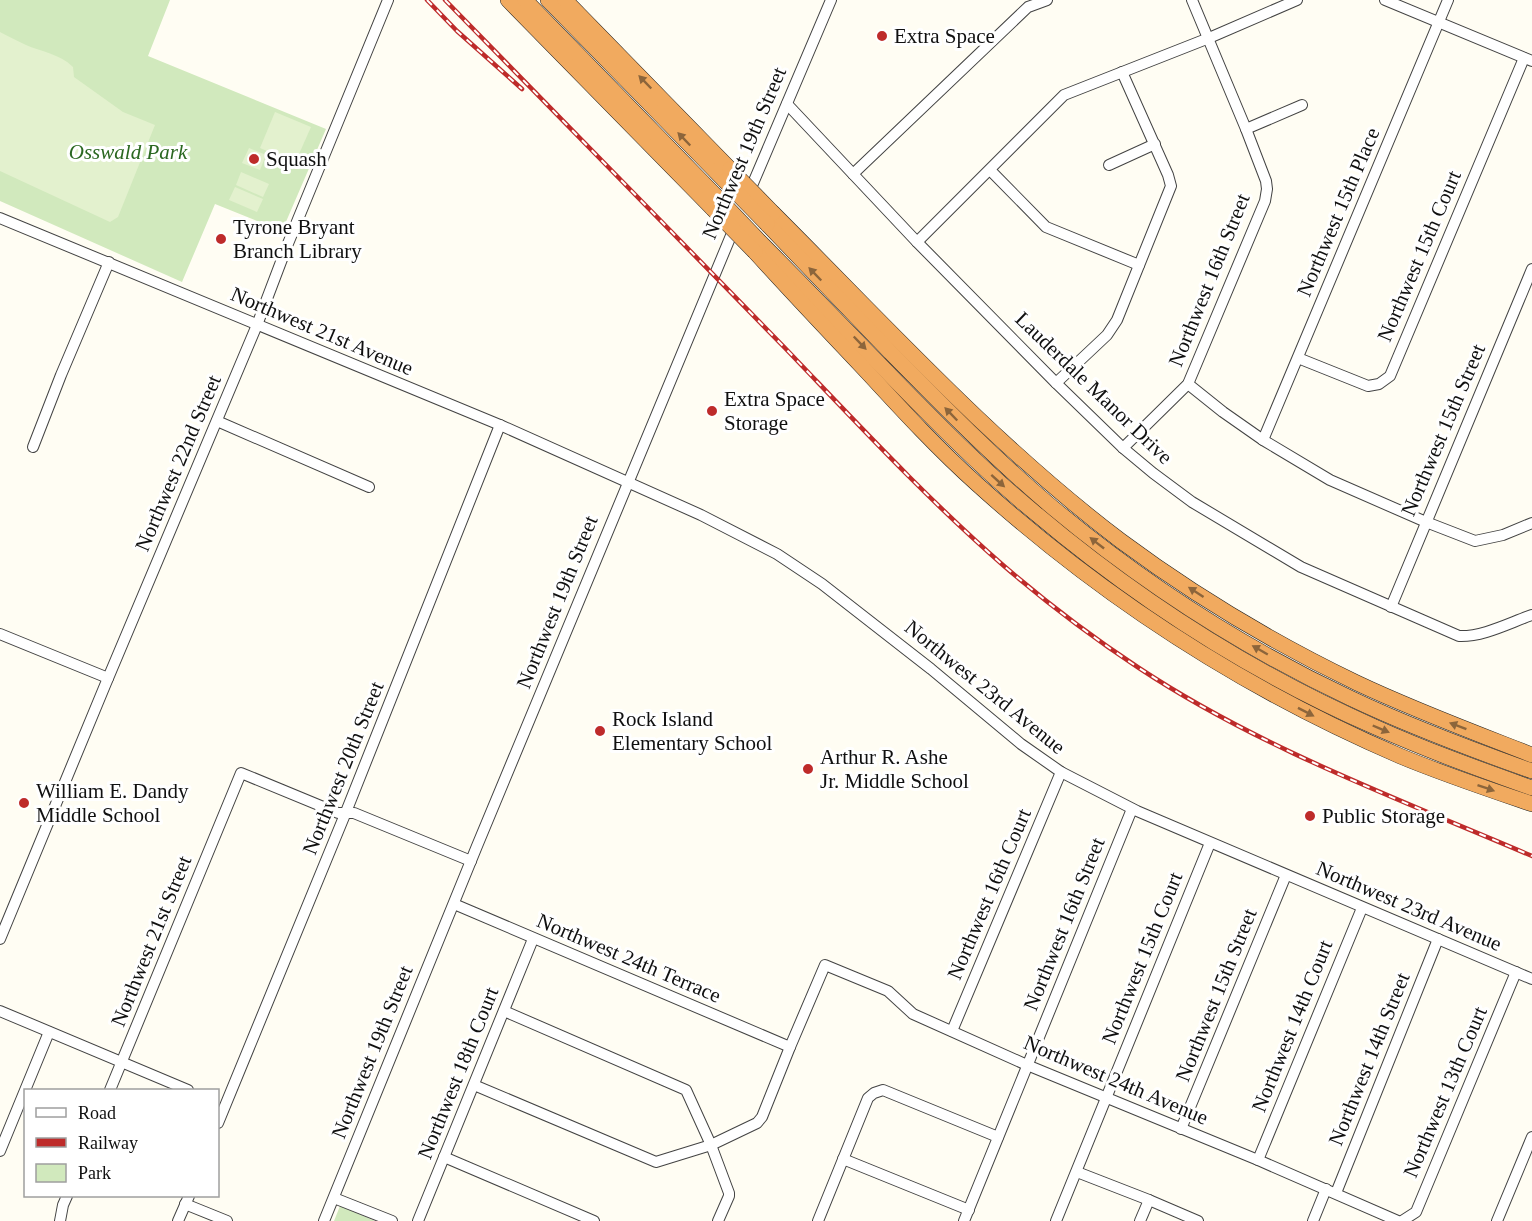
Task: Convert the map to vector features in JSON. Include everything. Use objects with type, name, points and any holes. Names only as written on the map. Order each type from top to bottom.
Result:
[{"type":"highway","points":[[508,0],[995,479],[1092,559],[1217,644]]},
{"type":"highway","points":[[525,0],[715,204]]},
{"type":"highway","points":[[548,0],[770,218],[959,422],[1014,474],[1072,523],[1145,578],[1208,620],[1281,663],[1348,697],[1434,735],[1532,771]]},
{"type":"highway","points":[[566,0],[728,175]]},
{"type":"highway","points":[[770,218],[1044,478],[1142,556],[1245,624],[1348,697]]},
{"type":"highway","points":[[757,247],[909,416],[956,464],[1034,533],[1113,594],[1220,664],[1309,713],[1418,763],[1532,804]]},
{"type":"highway","points":[[1113,594],[1217,644],[1290,685],[1373,726],[1532,788]]},
{"type":"highway","points":[[1245,624],[1326,668],[1379,693],[1532,755]]},
{"type":"street","name":"Northwest 22nd Street","points":[[0,939],[257,326],[287,246],[388,0]]},
{"type":"street","name":"Northwest 19th Street","points":[[324,1221],[627,482],[831,0]]},
{"type":"street","points":[[853,174],[1026,4],[1047,0]]},
{"type":"street","name":"Northwest 16th Street","points":[[1123,448],[1188,384],[1265,201],[1267,189],[1266,180],[1246,129],[1192,0]]},
{"type":"street","points":[[917,242],[1064,95],[1209,38],[1296,0]]},
{"type":"street","points":[[1385,0],[1528,60]]},
{"type":"street","name":"Northwest 15th Place","points":[[1263,440],[1448,0]]},
{"type":"street","name":"Northwest 15th Court","points":[[1298,358],[1368,386],[1379,384],[1390,376],[1528,60]]},
{"type":"street","points":[[1056,383],[1107,335],[1117,320],[1171,186],[1155,144],[1122,72]]},
{"type":"street","name":"Lauderdale Manor Drive","points":[[787,104],[917,242],[1056,383],[1123,448],[1192,502],[1301,567],[1459,636],[1483,633],[1532,615]]},
{"type":"street","points":[[1246,129],[1302,105]]},
{"type":"street","points":[[1109,165],[1155,144]]},
{"type":"street","points":[[990,170],[1046,227],[1139,265]]},
{"type":"street","name":"Northwest 21st Avenue","points":[[0,218],[500,425],[627,482]]},
{"type":"street","points":[[33,447],[109,262]]},
{"type":"street","name":"Northwest 15th Street","points":[[1391,607],[1532,269]]},
{"type":"street","points":[[1188,384],[1263,440],[1330,480],[1426,522],[1475,541],[1503,535],[1532,523]]},
{"type":"street","points":[[217,421],[369,487]]},
{"type":"street","name":"Northwest 20th Street","points":[[221,1105],[346,812],[500,425]]},
{"type":"street","name":"Northwest 23rd Avenue","points":[[627,482],[701,515],[777,554],[822,584],[927,665],[1021,744],[1062,772],[1132,809],[1532,979]]},
{"type":"street","points":[[0,634],[108,678]]},
{"type":"street","name":"Northwest 16th Court","points":[[952,1031],[1062,772]]},
{"type":"street","name":"Northwest 21st Street","points":[[110,1089],[241,773],[338,813],[346,812]]},
{"type":"street","name":"Northwest 16th Street","points":[[964,1221],[1132,809]]},
{"type":"street","points":[[346,812],[354,813],[471,861]]},
{"type":"street","name":"Northwest 15th Court","points":[[1056,1221],[1210,843]]},
{"type":"street","name":"Northwest 15th Street","points":[[1181,1129],[1286,875]]},
{"type":"street","name":"Northwest 24th Terrace","points":[[453,904],[790,1047]]},
{"type":"street","name":"Northwest 14th Court","points":[[1258,1160],[1362,908]]},
{"type":"street","name":"Northwest 18th Court","points":[[418,1221],[533,939]]},
{"type":"street","name":"Northwest 14th Street","points":[[1312,1221],[1331,1191],[1438,939]]},
{"type":"street","name":"Northwest 24th Avenue","points":[[790,1047],[825,965],[888,991],[913,1014],[1028,1065],[1400,1221]]},
{"type":"street","name":"Northwest 13th Court","points":[[1400,1221],[1416,1212],[1516,972]]},
{"type":"street","points":[[0,1011],[122,1062],[166,1086],[182,1089]]},
{"type":"street","points":[[504,1011],[686,1090],[711,1145],[729,1193],[718,1221]]},
{"type":"street","points":[[26,1089],[49,1032]]},
{"type":"street","points":[[474,1085],[656,1162],[711,1145],[757,1123],[762,1117],[790,1047]]},
{"type":"street","points":[[818,1221],[868,1098],[874,1093],[883,1090],[998,1137]]},
{"type":"street","points":[[0,1151],[24,1093]]},
{"type":"street","points":[[1497,1221],[1532,1137]]},
{"type":"street","points":[[444,1157],[594,1221]]},
{"type":"street","points":[[843,1158],[969,1210]]},
{"type":"street","points":[[1077,1172],[1198,1221]]},
{"type":"street","points":[[60,1221],[67,1197]]},
{"type":"street","points":[[334,1198],[392,1221]]},
{"type":"street","points":[[178,1221],[187,1200],[227,1221]]},
{"type":"street","points":[[1140,1221],[1149,1200]]},
{"type":"green space","name":"Osswald Park","points":[[0,0],[170,0],[148,56],[326,129],[282,231],[215,204],[182,282],[0,201]]},
{"type":"green space","points":[[0,32],[62,59],[73,67],[74,77],[123,112],[155,125],[118,217],[110,222],[0,171]]},
{"type":"green space","points":[[275,112],[311,127],[295,163],[260,148]]},
{"type":"green space","name":"Squash","points":[[249,148],[266,155],[260,170],[242,163]]},
{"type":"green space","points":[[241,172],[269,184],[263,197],[236,185]]},
{"type":"green space","points":[[235,187],[263,199],[257,212],[229,200]]},
{"type":"green space","points":[[340,1206],[375,1221],[334,1221]]},
{"type":"railway","points":[[427,0],[457,31],[522,89]]},
{"type":"railway","points":[[445,0],[919,487],[1004,566],[1053,606],[1139,668],[1233,723],[1331,771],[1532,856]]},
{"type":"place","name":"Extra Space","points":[[882,36]]},
{"type":"place","name":"Squash","points":[[254,159]]},
{"type":"place","name":"Tyrone Bryant Branch Library","points":[[221,239]]},
{"type":"place","name":"Extra Space Storage","points":[[712,411]]},
{"type":"place","name":"Rock Island Elementary School","points":[[600,731]]},
{"type":"place","name":"Arthur R. Ashe Jr. Middle School","points":[[808,769]]},
{"type":"place","name":"William E. Dandy Middle School","points":[[24,803]]},
{"type":"place","name":"Public Storage","points":[[1310,816]]}]
